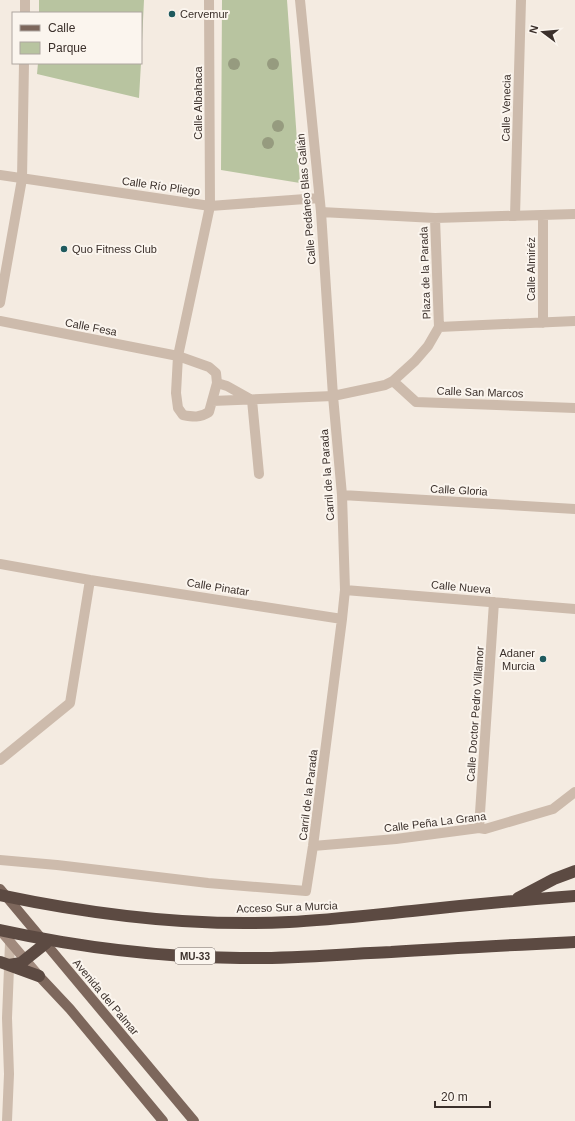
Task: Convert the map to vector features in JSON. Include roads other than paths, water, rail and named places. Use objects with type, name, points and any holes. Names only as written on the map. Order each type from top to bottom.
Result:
[{"type":"highway","points":[[513,901],[554,879],[575,871]]},
{"type":"highway","name":"Acceso Sur a Murcia","points":[[0,895],[111,914],[197,922],[288,922],[575,896]]},
{"type":"highway","name":"MU-33","points":[[0,930],[35,938],[101,948],[202,956],[290,958],[575,942]]},
{"type":"highway","points":[[5,963],[21,963],[46,943]]},
{"type":"highway","points":[[5,963],[39,976]]},
{"type":"main road","name":"Avenida del Palmar","points":[[0,889],[194,1121]]},
{"type":"main road","points":[[0,930],[39,976],[70,1009],[163,1121]]},
{"type":"street","points":[[25,0],[25,12]]},
{"type":"street","name":"Calle Albahaca","points":[[210,0],[210,206],[178,356],[176,393],[178,408],[183,415],[194,417],[204,416],[209,412],[212,401]]},
{"type":"street","name":"Calle Pedáneo Blas Galián","points":[[300,0],[321,212],[333,396]]},
{"type":"street","name":"Calle Venecia","points":[[516,216],[521,0]]},
{"type":"street","points":[[0,303],[22,179],[24,64]]},
{"type":"street","name":"Calle Río Pliego","points":[[0,175],[210,206],[319,198]]},
{"type":"street","points":[[321,212],[435,218],[575,214]]},
{"type":"street","name":"Calle Almiréz","points":[[542,215],[543,323]]},
{"type":"street","name":"Plaza de la Parada","points":[[212,401],[333,396],[385,385],[393,381],[415,361],[428,346],[439,327],[435,218]]},
{"type":"street","name":"Calle Fesa","points":[[0,321],[178,356],[209,367],[216,373],[217,383]]},
{"type":"street","points":[[439,327],[575,321]]},
{"type":"street","name":"Calle San Marcos","points":[[393,381],[416,402],[575,408]]},
{"type":"street","points":[[212,401],[217,383],[227,386],[252,400],[259,474]]},
{"type":"street","name":"Carril de la Parada","points":[[0,860],[57,865],[208,883],[306,891],[314,846],[345,590],[342,495],[333,396]]},
{"type":"street","name":"Calle Gloria","points":[[342,495],[575,509]]},
{"type":"street","name":"Calle Pinatar","points":[[0,564],[90,580],[342,618]]},
{"type":"street","points":[[0,760],[70,702],[90,580]]},
{"type":"street","name":"Calle Nueva","points":[[345,590],[575,609]]},
{"type":"street","name":"Calle Doctor Pedro Villamor","points":[[479,828],[494,602]]},
{"type":"street","name":"Calle Peña La Grana","points":[[314,846],[396,839],[479,828],[485,829],[553,809],[575,792]]},
{"type":"street","points":[[7,1121],[9,1074],[4,1018],[5,963],[10,943]]},
{"type":"place","name":"Cervemur","points":[[172,14]]},
{"type":"place","name":"Quo Fitness Club","points":[[64,249]]},
{"type":"place","name":"Adaner Murcia","points":[[543,659]]}]
